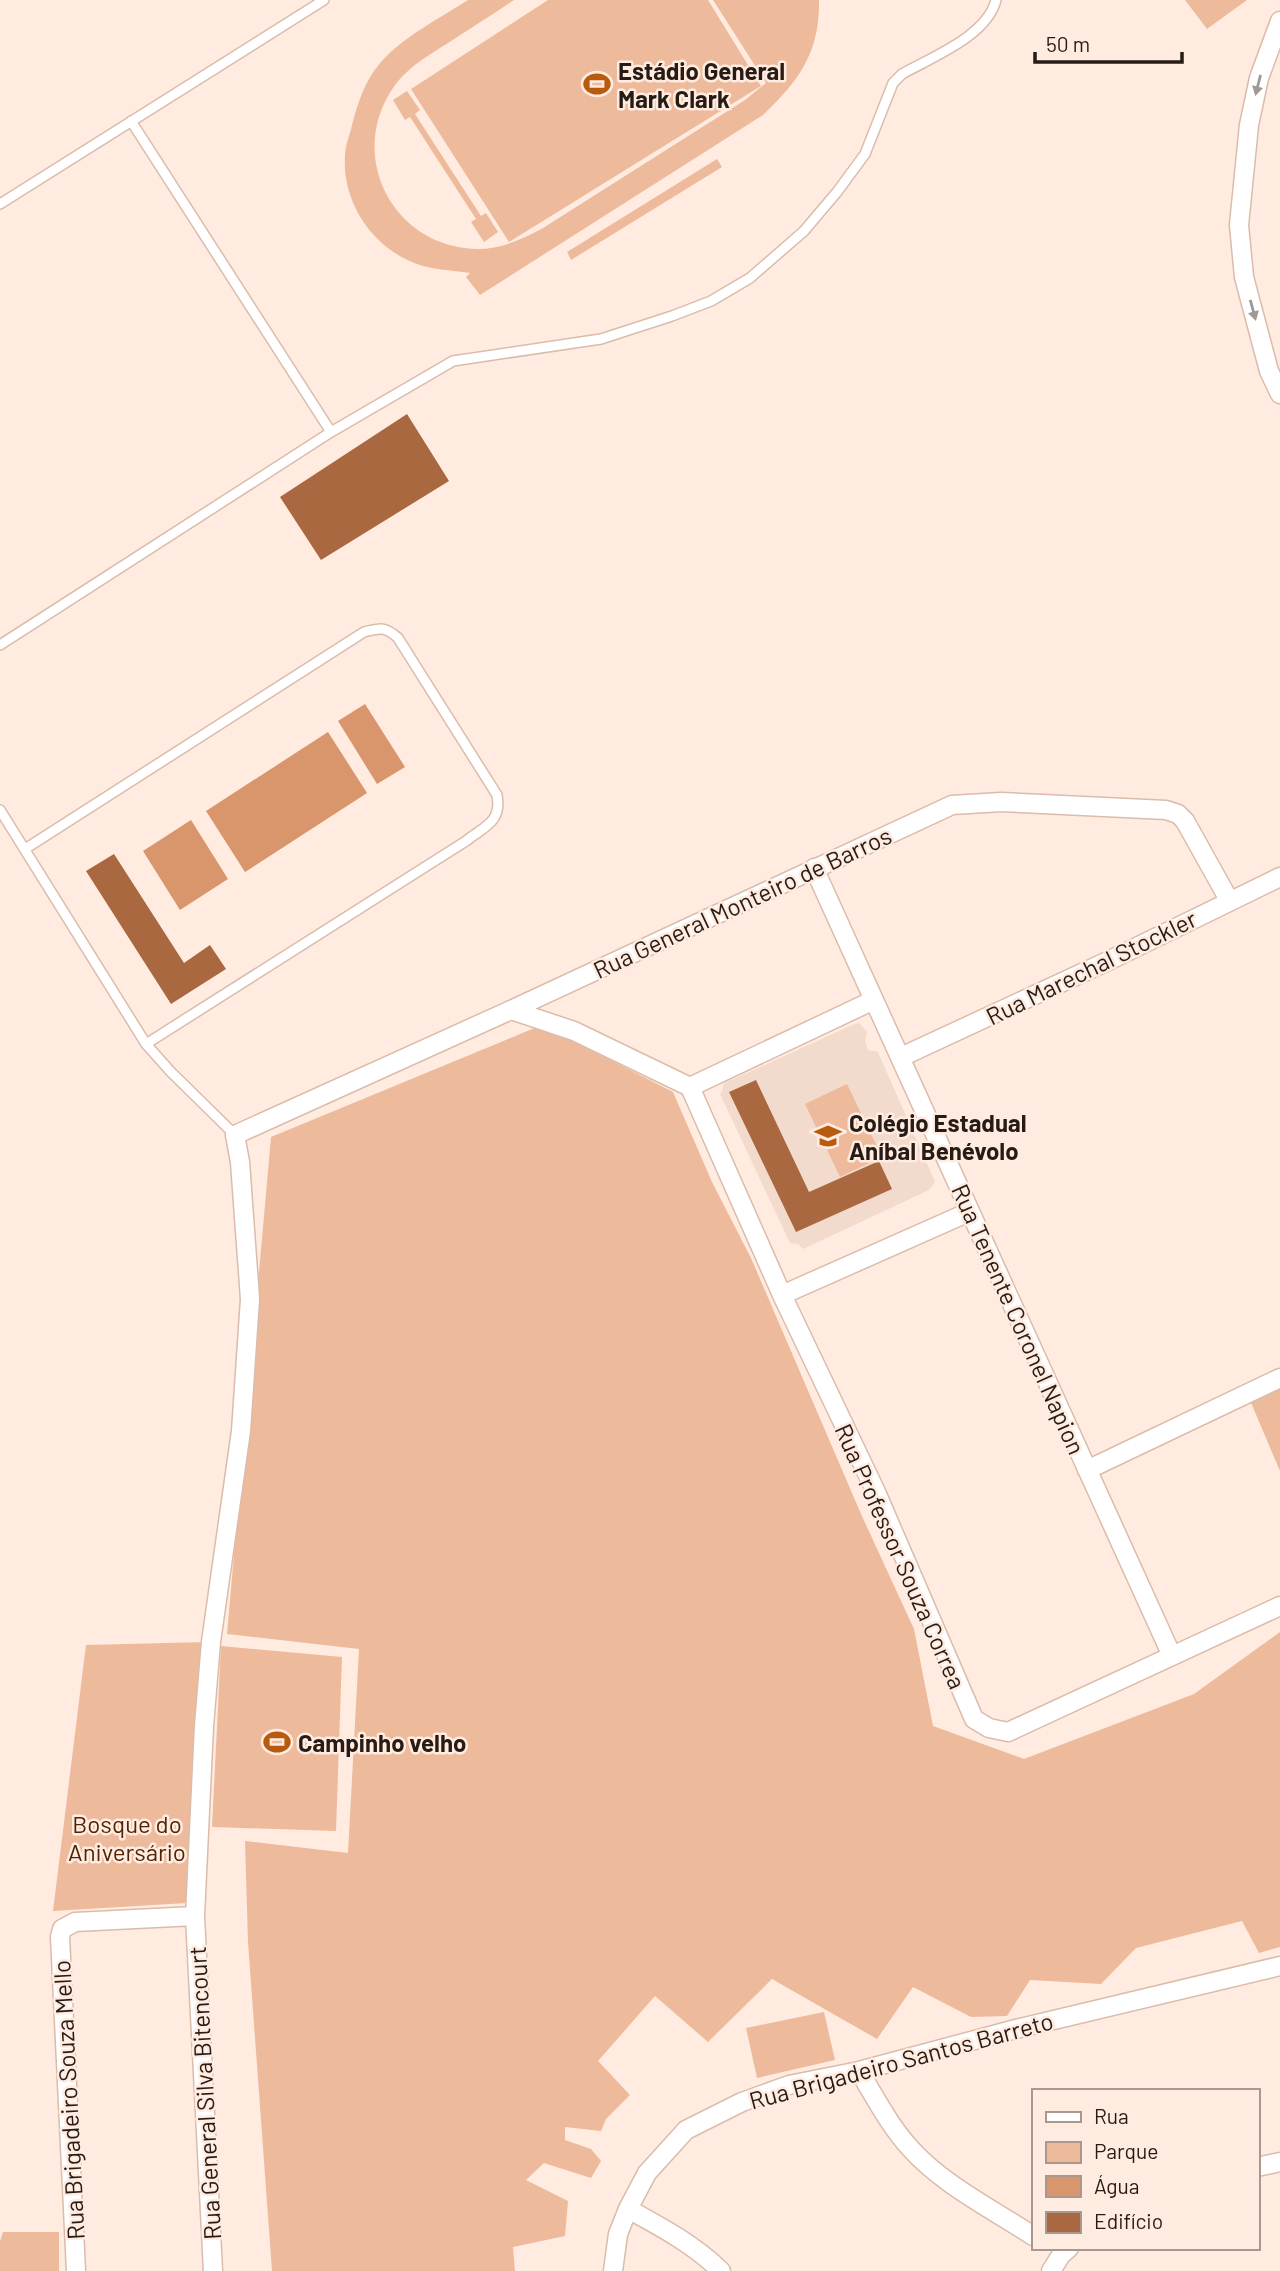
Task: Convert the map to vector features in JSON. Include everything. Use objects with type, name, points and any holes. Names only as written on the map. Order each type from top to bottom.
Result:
[{"type":"street","points":[[1280,21],[1259,78],[1249,125],[1239,225],[1244,277],[1272,359],[1280,394]]},
{"type":"street","name":"Rua General Monteiro de Barros","points":[[235,1135],[952,805],[1001,802],[1166,810],[1178,814],[1185,821],[1229,900]]},
{"type":"street","name":"Rua Tenente Coronel Napion","points":[[814,868],[1172,1656]]},
{"type":"street","name":"Rua Marechal Stockler","points":[[901,1057],[1280,877]]},
{"type":"street","points":[[511,1010],[574,1031],[690,1087],[874,1000]]},
{"type":"street","name":"Rua Professor Souza Correa","points":[[690,1087],[782,1295],[876,1492],[974,1719],[989,1728],[1008,1732],[1280,1606]]},
{"type":"street","name":"Rua General Silva Bitencourt","points":[[213,2271],[195,1916],[211,1642],[242,1431],[250,1299],[240,1162],[235,1135]]},
{"type":"street","points":[[782,1295],[969,1212]]},
{"type":"street","points":[[1087,1470],[1280,1378]]},
{"type":"street","name":"Rua Brigadeiro Souza Mello","points":[[76,2271],[60,1937],[62,1929],[75,1922],[195,1916]]},
{"type":"street","name":"Rua Brigadeiro Santos Barreto","points":[[612,2271],[618,2234],[647,2173],[686,2130],[742,2102],[789,2085],[859,2071],[1016,2029],[1280,1966]]},
{"type":"street","points":[[859,2071],[892,2127],[912,2150],[943,2177],[1032,2235]]},
{"type":"street","points":[[1259,2167],[1280,2162]]},
{"type":"street","points":[[628,2209],[684,2240],[721,2271]]},
{"type":"street","points":[[1051,2271],[1061,2250]]},
{"type":"lane","points":[[0,204],[324,0]]},
{"type":"lane","points":[[0,645],[331,432],[453,361],[601,339],[711,301],[750,278],[804,231],[865,154],[893,83],[902,74],[975,32],[993,12],[996,0]]},
{"type":"lane","points":[[131,121],[331,432]]},
{"type":"lane","points":[[25,849],[364,632],[378,628],[389,629],[398,638],[438,698],[496,795],[499,807],[495,818],[466,841],[146,1044]]},
{"type":"lane","points":[[0,810],[146,1044],[235,1135]]},
{"type":"shaded area","name":"Colégio Estadual Aníbal Benévolo","points":[[859,1023],[867,1032],[865,1041],[868,1050],[878,1052],[935,1182],[929,1190],[803,1249],[798,1244],[790,1243],[720,1094],[723,1084]]},
{"type":"green space","points":[[468,0],[514,0],[405,74],[393,88],[380,115],[375,142],[377,169],[386,194],[402,216],[423,233],[448,245],[478,249],[512,243],[543,228],[745,100],[766,83],[713,0],[819,0],[816,35],[805,64],[787,90],[763,115],[480,295],[466,277],[470,273],[419,265],[384,245],[362,220],[348,189],[345,173],[346,148],[354,116],[375,69],[411,36]]},
{"type":"green space","points":[[548,0],[708,0],[761,86],[509,242],[411,89]]},
{"type":"green space","points":[[1185,0],[1247,0],[1207,29]]},
{"type":"green space","points":[[407,91],[420,110],[415,114],[481,216],[486,213],[498,232],[484,242],[471,222],[476,219],[410,117],[405,120],[393,100]]},
{"type":"green space","points":[[717,159],[722,167],[571,260],[567,252]]},
{"type":"green space","points":[[542,1025],[673,1092],[712,1182],[751,1258],[861,1514],[914,1629],[933,1726],[1024,1759],[1194,1694],[1280,1632],[1280,1947],[1259,1953],[1242,1921],[1136,1948],[1101,1984],[1030,1980],[1007,2016],[971,2017],[913,1987],[877,2039],[772,1979],[708,2042],[655,1996],[598,2061],[630,2095],[606,2119],[601,2131],[565,2127],[565,2140],[591,2149],[601,2161],[591,2178],[544,2163],[526,2180],[568,2201],[565,2236],[513,2247],[515,2271],[272,2271],[248,1942],[245,1841],[348,1853],[359,1649],[227,1634],[271,1137]]},
{"type":"green space","points":[[847,1084],[882,1157],[840,1177],[805,1104]]},
{"type":"green space","points":[[1280,1384],[1280,1471],[1249,1398]]},
{"type":"green space","name":"Bosque do Aniversário","points":[[208,1642],[187,1903],[53,1911],[86,1645]]},
{"type":"green space","name":"Campinho velho","points":[[221,1646],[342,1657],[336,1831],[212,1827]]},
{"type":"green space","points":[[824,2012],[835,2060],[757,2078],[746,2028]]},
{"type":"green space","points":[[3,2232],[59,2232],[59,2271],[0,2271],[0,2241]]},
{"type":"water","points":[[365,704],[405,767],[377,784],[338,721]]},
{"type":"water","points":[[328,732],[367,793],[245,872],[206,811]]},
{"type":"water","points":[[191,820],[228,879],[180,910],[143,851]]},
{"type":"building","points":[[407,414],[449,481],[321,560],[280,497]]},
{"type":"building","points":[[114,854],[184,963],[210,945],[226,969],[171,1004],[86,871]]},
{"type":"building","points":[[756,1080],[809,1192],[879,1161],[892,1189],[796,1232],[729,1092]]},
{"type":"place","name":"Estádio General Mark Clark","points":[[597,84]]},
{"type":"place","name":"Colégio Estadual Aníbal Benévolo","points":[[828,1136]]},
{"type":"place","name":"Campinho velho","points":[[277,1742]]}]
